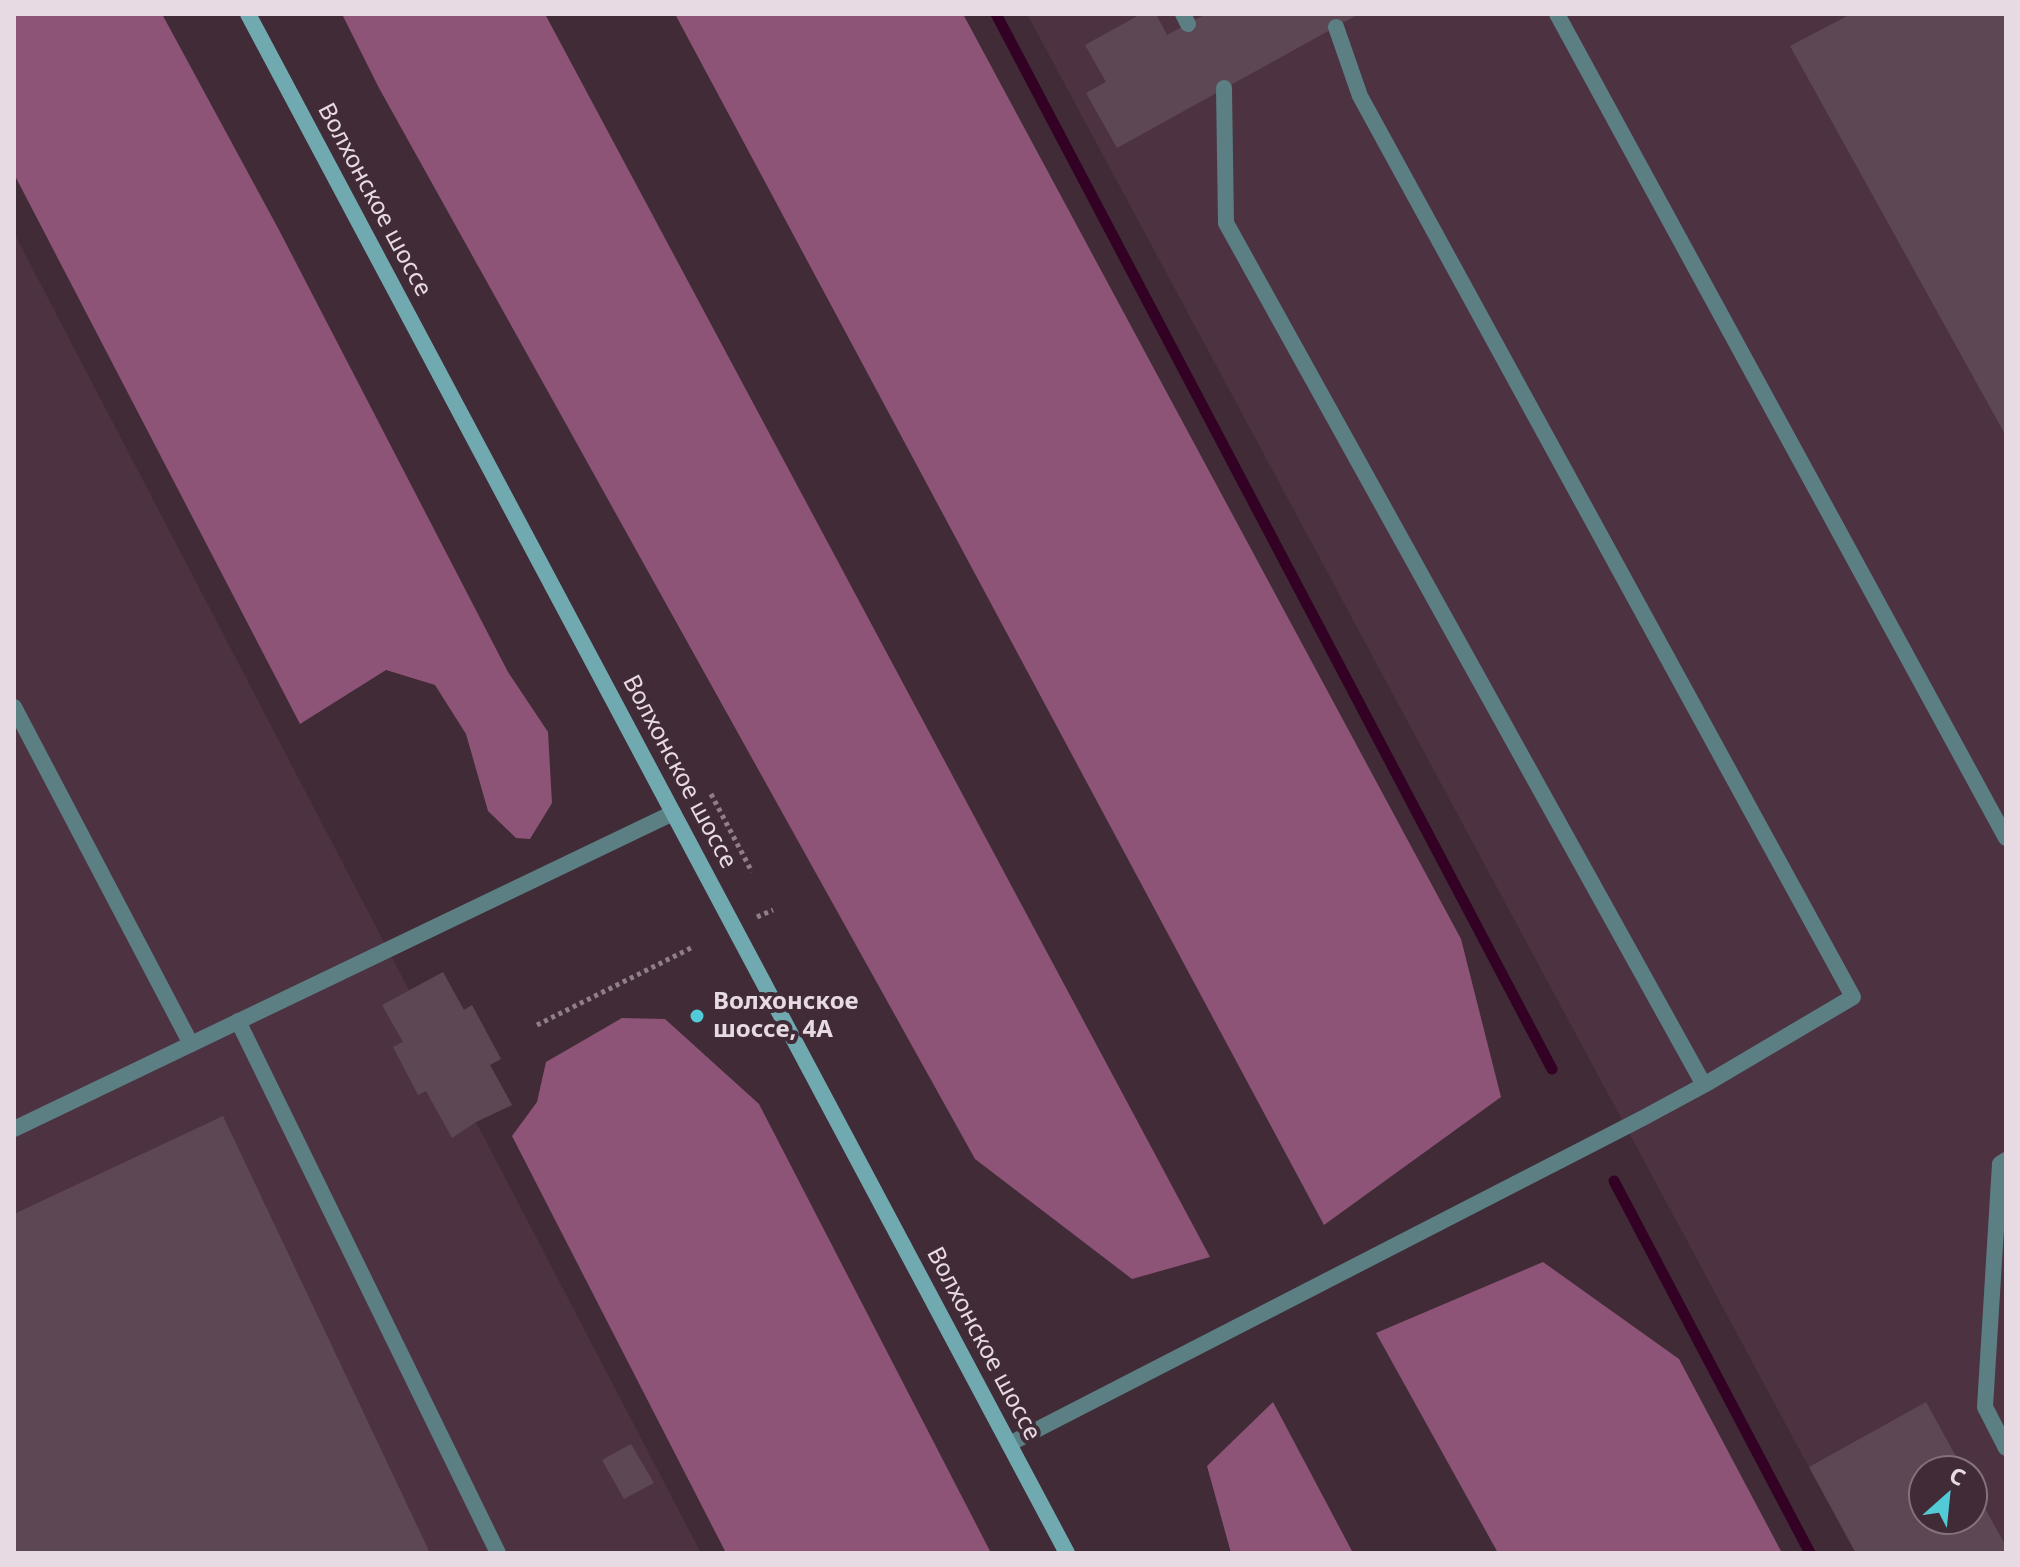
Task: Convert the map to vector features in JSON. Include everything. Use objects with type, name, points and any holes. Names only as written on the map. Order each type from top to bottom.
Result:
[{"type":"main road","name":"Волхонское шоссе","points":[[248,14],[1067,1553]]},
{"type":"street","points":[[1557,14],[2006,838]]},
{"type":"street","points":[[1009,1444],[1704,1085],[1853,997],[1360,96],[1336,27]]},
{"type":"street","points":[[1224,88],[1226,223],[1704,1085]]},
{"type":"street","points":[[14,707],[191,1044]]},
{"type":"street","points":[[14,1129],[673,813]]},
{"type":"street","points":[[238,1021],[498,1553]]},
{"type":"street","points":[[2006,1160],[2000,1164],[1985,1407],[2006,1448]]},
{"type":"path","points":[[711,794],[752,872]]},
{"type":"path","points":[[537,1025],[691,948]]},
{"type":"shaded area","points":[[14,14],[162,14],[279,230],[508,672],[548,732],[552,803],[530,839],[516,838],[488,811],[466,734],[435,685],[386,670],[300,724],[14,174]]},
{"type":"shaded area","points":[[342,14],[545,14],[1210,1257],[1132,1279],[975,1159],[379,88]]},
{"type":"shaded area","points":[[675,14],[963,14],[1461,939],[1501,1097],[1324,1225]]},
{"type":"shaded area","points":[[1027,14],[2006,14],[2006,1553],[1855,1553]]},
{"type":"shaded area","points":[[14,233],[409,990],[464,1009],[472,1005],[501,1059],[490,1065],[512,1105],[476,1122],[701,1553],[14,1553]]},
{"type":"shaded area","points":[[622,1018],[665,1019],[759,1104],[991,1553],[726,1553],[512,1136],[537,1102],[546,1062]]},
{"type":"shaded area","points":[[1543,1262],[1679,1359],[1782,1553],[1498,1553],[1376,1333]]},
{"type":"shaded area","points":[[1273,1402],[1353,1553],[1231,1553],[1207,1466]]},
{"type":"building","points":[[1141,14],[1156,14],[1167,35],[1206,14],[1359,14],[1117,148],[1086,93],[1106,82],[1085,45]]},
{"type":"building","points":[[1851,14],[2006,14],[2006,436],[1790,46]]},
{"type":"building","points":[[443,972],[464,1010],[472,1005],[501,1059],[490,1065],[512,1105],[476,1122],[452,1138],[426,1091],[418,1095],[393,1047],[403,1042],[382,1005]]},
{"type":"building","points":[[223,1116],[430,1553],[14,1553],[14,1214]]},
{"type":"building","points":[[1926,1402],[1955,1455],[1908,1455],[1908,1535],[1988,1535],[1988,1514],[2006,1550],[2000,1553],[1856,1553],[1809,1467]]},
{"type":"building","points":[[631,1444],[654,1483],[624,1499],[602,1460]]},
{"type":"waterway","points":[[996,14],[1552,1069]]},
{"type":"waterway","points":[[1614,1181],[1810,1553]]},
{"type":"place","name":"Волхонское шоссе, 4А","points":[[697,1016]]}]
